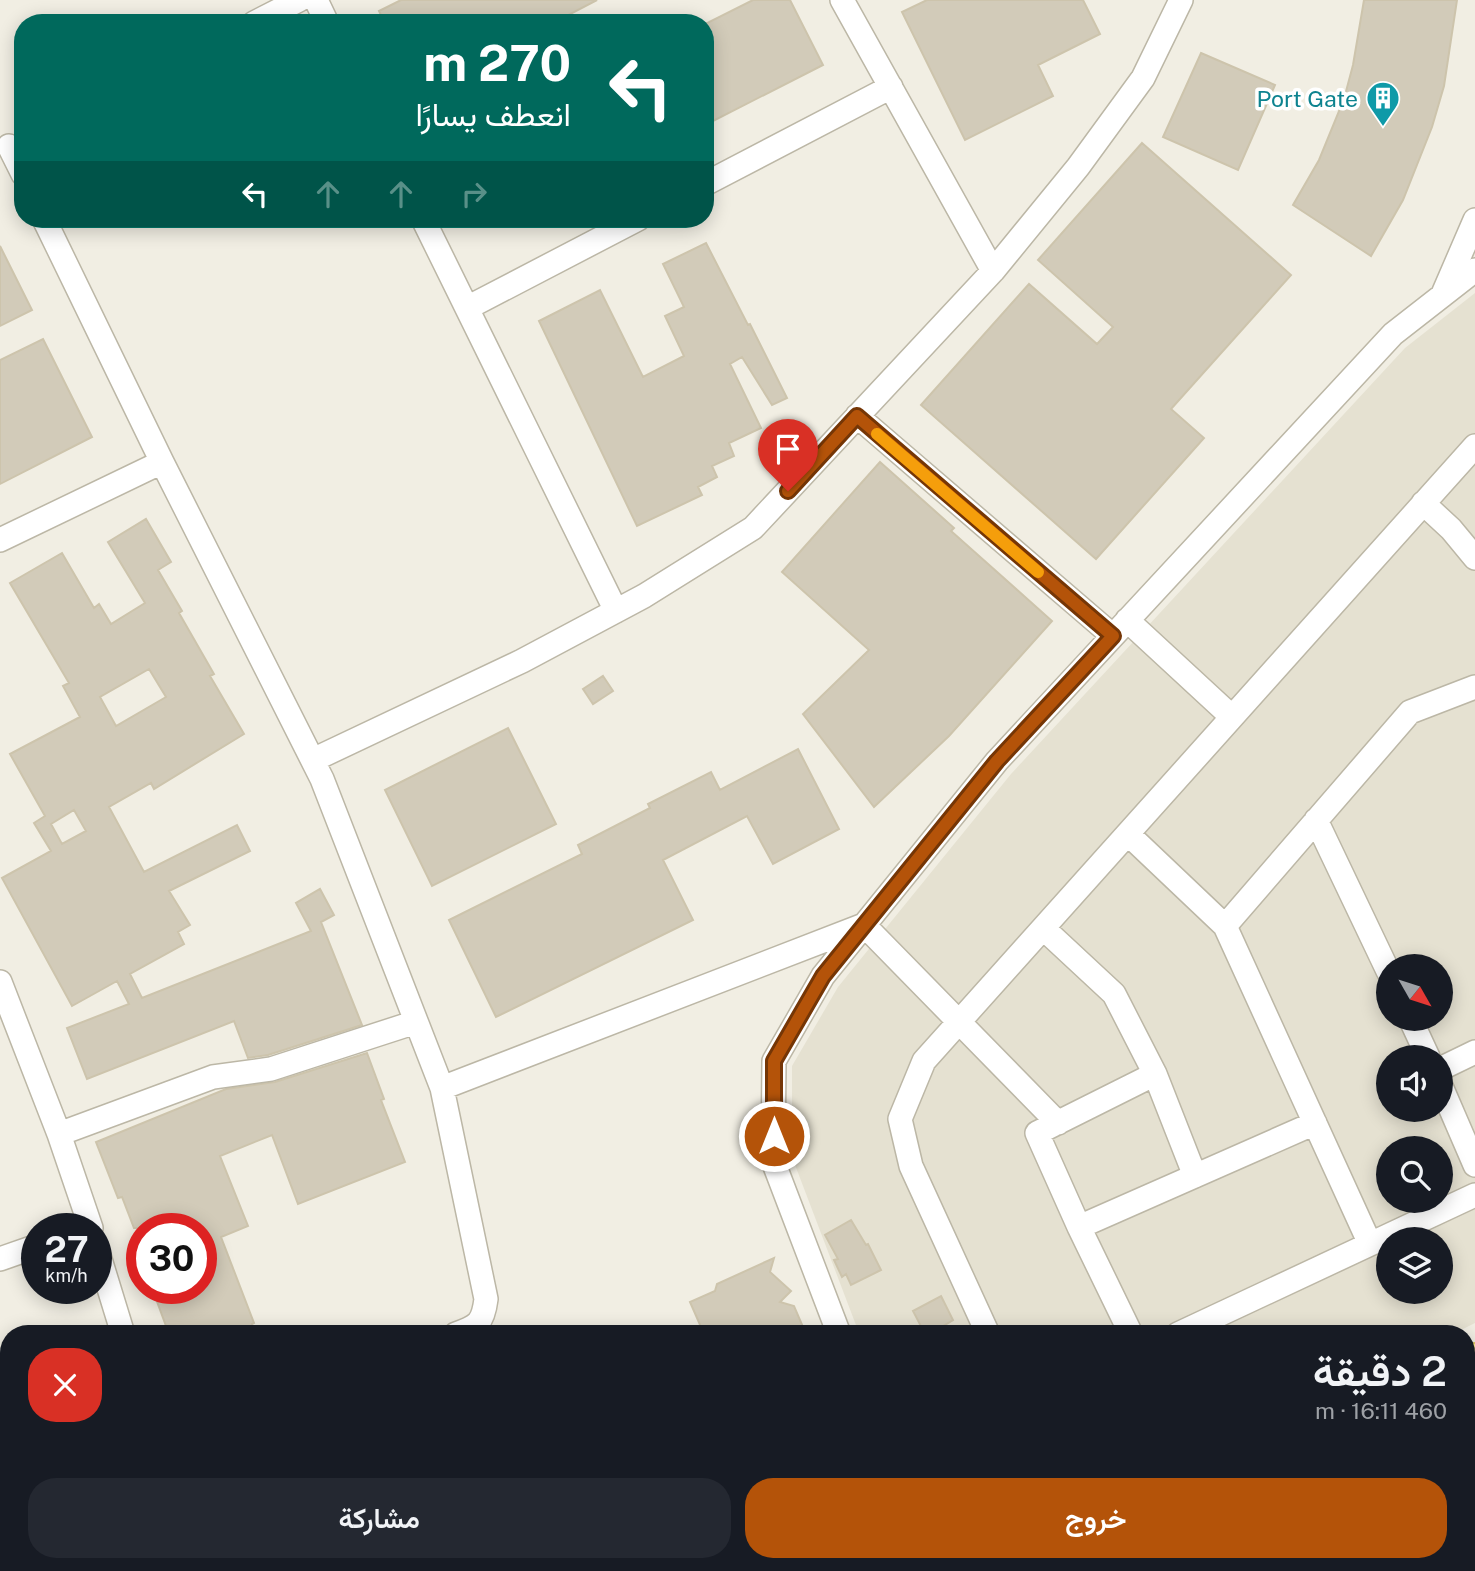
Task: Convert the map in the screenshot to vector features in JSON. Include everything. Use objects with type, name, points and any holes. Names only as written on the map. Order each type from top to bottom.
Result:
[{"type":"street","points":[[272,14],[299,0]]},
{"type":"street","points":[[842,0],[993,271]]},
{"type":"street","points":[[313,760],[522,661],[644,596],[753,528],[993,271],[1078,167],[1143,78],[1181,0]]},
{"type":"street","points":[[714,179],[891,88]]},
{"type":"street","points":[[1442,296],[1475,220]]},
{"type":"street","points":[[48,228],[327,792],[442,1088],[486,1299],[484,1315],[477,1325]]},
{"type":"street","points":[[428,228],[616,611]]},
{"type":"street","points":[[467,308],[621,228]]},
{"type":"street","points":[[836,1325],[773,1161],[774,1061],[823,976],[997,761],[1393,334],[1475,270]]},
{"type":"street","points":[[857,416],[1232,717]]},
{"type":"street","points":[[984,1325],[911,1166],[900,1119],[924,1061],[1475,446]]},
{"type":"street","points":[[0,540],[162,462]]},
{"type":"street","points":[[1423,503],[1451,529],[1475,558]]},
{"type":"street","points":[[1225,926],[1410,712],[1475,687]]},
{"type":"street","points":[[1316,820],[1380,954]]},
{"type":"street","points":[[1128,834],[1225,926],[1370,1244]]},
{"type":"street","points":[[864,925],[1058,1123]]},
{"type":"street","points":[[442,1088],[864,925]]},
{"type":"street","points":[[1043,928],[1114,995],[1154,1074],[1195,1176]]},
{"type":"street","points":[[0,982],[59,1134],[86,1213]]},
{"type":"street","points":[[59,1134],[213,1077],[271,1069],[416,1022]]},
{"type":"street","points":[[1453,1063],[1475,1052]]},
{"type":"street","points":[[1127,1325],[1037,1133],[1154,1074]]},
{"type":"street","points":[[1453,1114],[1475,1166]]},
{"type":"street","points":[[1079,1227],[1315,1123]]},
{"type":"street","points":[[1197,1325],[1475,1195]]},
{"type":"street","points":[[0,1259],[21,1252]]},
{"type":"street","points":[[112,1298],[120,1325]]},
{"type":"shaded area","points":[[1475,293],[1475,1323],[856,1325],[792,1157],[792,1066],[838,987],[1011,774],[1405,348]]},
{"type":"building","points":[[401,0],[597,0],[570,14],[380,14],[379,11]]},
{"type":"building","points":[[753,0],[790,0],[823,65],[714,120],[714,20]]},
{"type":"building","points":[[927,0],[1083,0],[1100,34],[1038,65],[1053,96],[965,140],[902,12]]},
{"type":"building","name":"Port Gate","points":[[1364,0],[1457,0],[1444,86],[1432,127],[1403,200],[1371,256],[1293,205],[1319,160],[1344,99]]},
{"type":"building","points":[[1201,53],[1275,85],[1238,170],[1163,137]]},
{"type":"building","points":[[1142,143],[1291,275],[1171,409],[1204,438],[1096,559],[921,405],[1029,284],[1097,344],[1113,327],[1038,260]]},
{"type":"building","points":[[706,243],[787,398],[772,405],[742,357],[730,364],[761,428],[729,443],[734,456],[712,466],[717,477],[698,487],[702,495],[637,526],[539,321],[600,290],[643,377],[684,356],[665,316],[684,307],[663,264]]},
{"type":"building","points":[[0,246],[32,310],[0,326]]},
{"type":"building","points":[[43,339],[92,437],[0,484],[0,360]]},
{"type":"building","points":[[880,462],[954,528],[951,531],[1052,621],[949,736],[874,807],[803,714],[869,650],[782,572]]},
{"type":"building","points":[[146,519],[171,562],[158,570],[214,674],[210,676],[244,734],[154,789],[151,783],[109,807],[144,872],[237,825],[250,851],[169,891],[190,925],[178,932],[184,944],[130,974],[142,998],[311,931],[296,903],[320,889],[334,915],[321,922],[362,1025],[268,1055],[248,1058],[234,1021],[87,1079],[67,1028],[129,1004],[117,981],[72,1006],[2,878],[51,851],[34,823],[45,816],[10,754],[80,717],[63,686],[69,683],[10,583],[62,553],[94,608],[99,604],[111,624],[145,603],[108,542]],"holes":[[[149,669],[166,697],[116,726],[100,697]],[[74,810],[86,831],[62,844],[51,824]]]},
{"type":"building","points":[[603,676],[613,691],[593,704],[583,689]]},
{"type":"building","points":[[508,728],[556,824],[432,886],[385,790]]},
{"type":"building","points":[[798,749],[839,829],[773,864],[747,816],[663,860],[693,920],[496,1017],[449,920],[582,854],[578,845],[650,808],[648,804],[711,772],[720,790]]},
{"type":"building","points":[[367,1053],[384,1099],[381,1100],[405,1162],[298,1204],[272,1135],[220,1156],[248,1226],[221,1237],[254,1323],[166,1325],[158,1304],[217,1304],[217,1213],[128,1213],[122,1197],[118,1198],[96,1142],[226,1089],[275,1082]]},
{"type":"building","points":[[851,1220],[866,1245],[868,1244],[881,1270],[851,1285],[846,1274],[842,1277],[834,1260],[838,1259],[825,1235]]},
{"type":"building","points":[[774,1258],[770,1272],[791,1291],[780,1302],[794,1306],[802,1325],[700,1325],[690,1302],[715,1291],[717,1284]]},
{"type":"building","points":[[941,1296],[953,1320],[945,1325],[920,1325],[913,1311]]},
{"type":"slow traffic","points":[[877,434],[1038,572]]},
{"type":"place","name":"Port Gate","points":[[1383,128]]},
{"type":"route","points":[[774,1136],[774,1061],[823,976],[997,761],[1113,636],[857,416],[788,491]]}]
